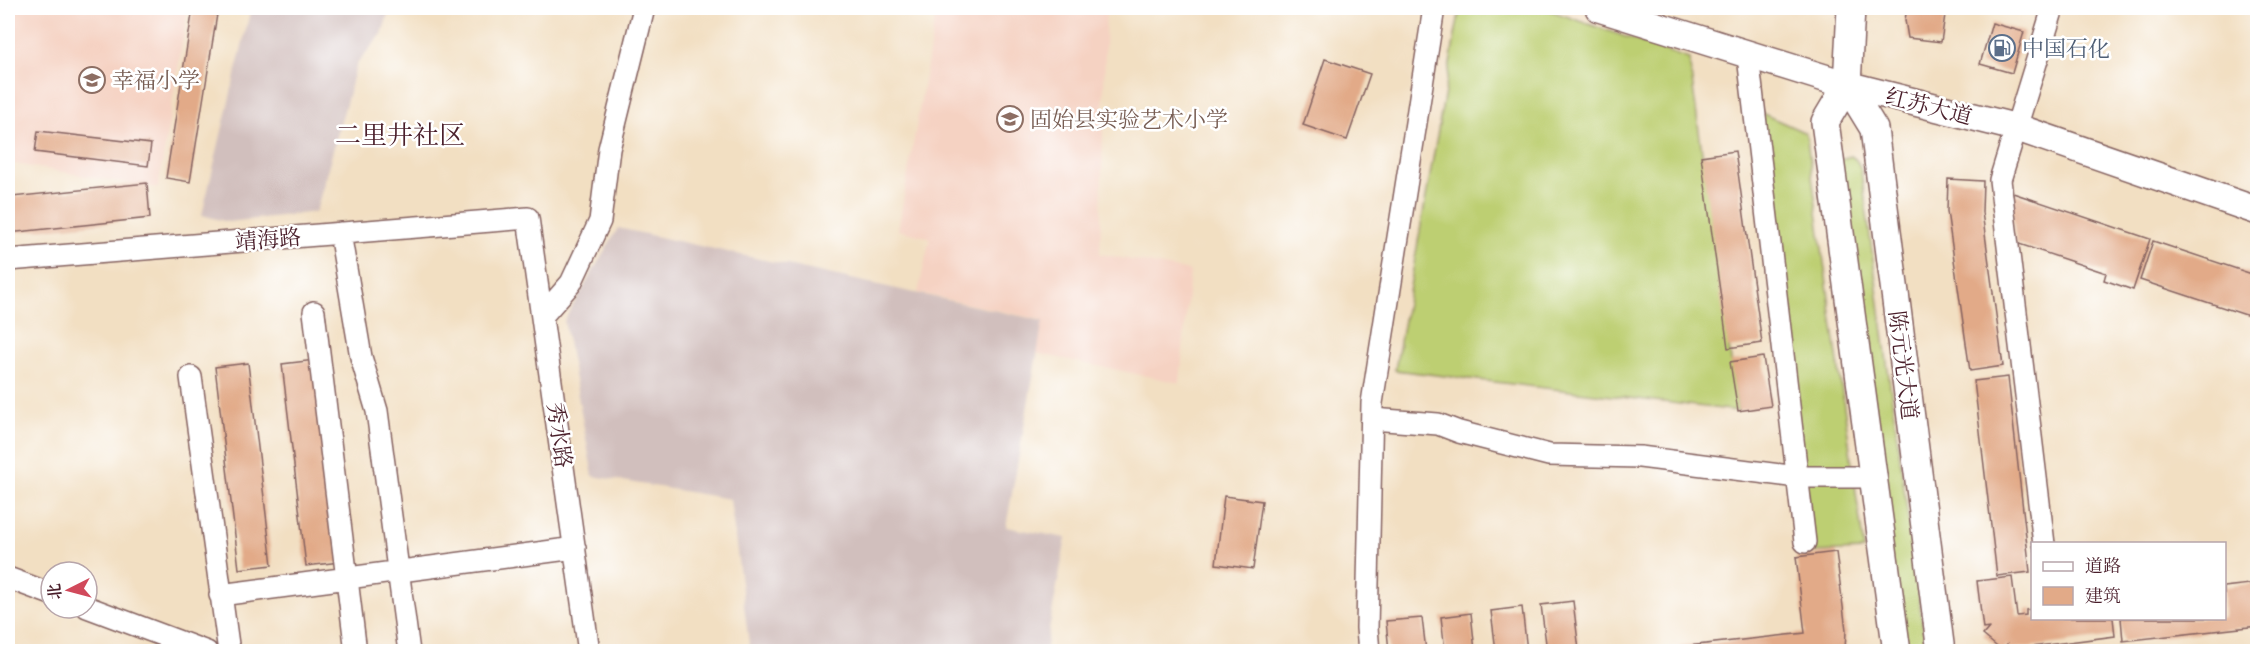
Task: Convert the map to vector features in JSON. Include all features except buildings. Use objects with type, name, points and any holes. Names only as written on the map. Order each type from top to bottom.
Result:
[{"type":"main road","name":"红苏大道","points":[[1599,8],[1847,85],[2018,128],[2258,211]]},
{"type":"main road","name":"陈元光大道","points":[[1851,8],[1847,85],[1825,122],[1897,651]]},
{"type":"main road","name":"陈元光大道","points":[[1847,85],[1874,129],[1941,651]]},
{"type":"street","points":[[543,315],[571,283],[600,220],[609,149],[644,8]]},
{"type":"street","points":[[1369,651],[1367,628],[1372,420],[1434,8]]},
{"type":"street","points":[[2044,542],[2001,180],[2053,8]]},
{"type":"street","points":[[1748,56],[1805,542]]},
{"type":"street","name":"秀水路","points":[[528,218],[590,651]]},
{"type":"street","name":"靖海路","points":[[8,260],[528,218]]},
{"type":"street","points":[[340,233],[360,357],[377,411],[409,651]]},
{"type":"street","points":[[314,312],[356,651]]},
{"type":"street","points":[[191,377],[229,651]]},
{"type":"street","points":[[1372,420],[1438,424],[1459,432],[1549,455],[1640,457],[1797,477],[1873,477]]},
{"type":"street","points":[[220,595],[575,548]]},
{"type":"street","points":[[8,578],[39,590]]},
{"type":"street","points":[[99,612],[207,651]]},
{"type":"shaded area","name":"幸福小学","points":[[8,8],[188,8],[158,188],[9,163]]},
{"type":"shaded area","points":[[251,8],[390,8],[382,34],[357,63],[316,212],[228,222],[202,215]]},
{"type":"shaded area","name":"固始县实验艺术小学","points":[[937,8],[1106,8],[1100,254],[1190,271],[1180,383],[1035,353],[1042,320],[918,293],[930,238],[898,230]]},
{"type":"shaded area","points":[[618,228],[1043,321],[1006,527],[1066,538],[1045,651],[750,651],[730,499],[593,476],[564,321]]},
{"type":"green space","points":[[1460,8],[1543,8],[1689,59],[1738,411],[1395,370]]},
{"type":"green space","points":[[1759,112],[1806,133],[1864,550],[1813,552]]},
{"type":"green space","points":[[1851,156],[1859,165],[1861,173],[1926,651],[1902,651],[1837,160]]},
{"type":"place","name":"中国石化","points":[[2002,48]]},
{"type":"place","name":"幸福小学","points":[[92,80]]},
{"type":"place","name":"固始县实验艺术小学","points":[[1010,119]]},
{"type":"district","name":"二里井社区","points":[[400,135]]}]
